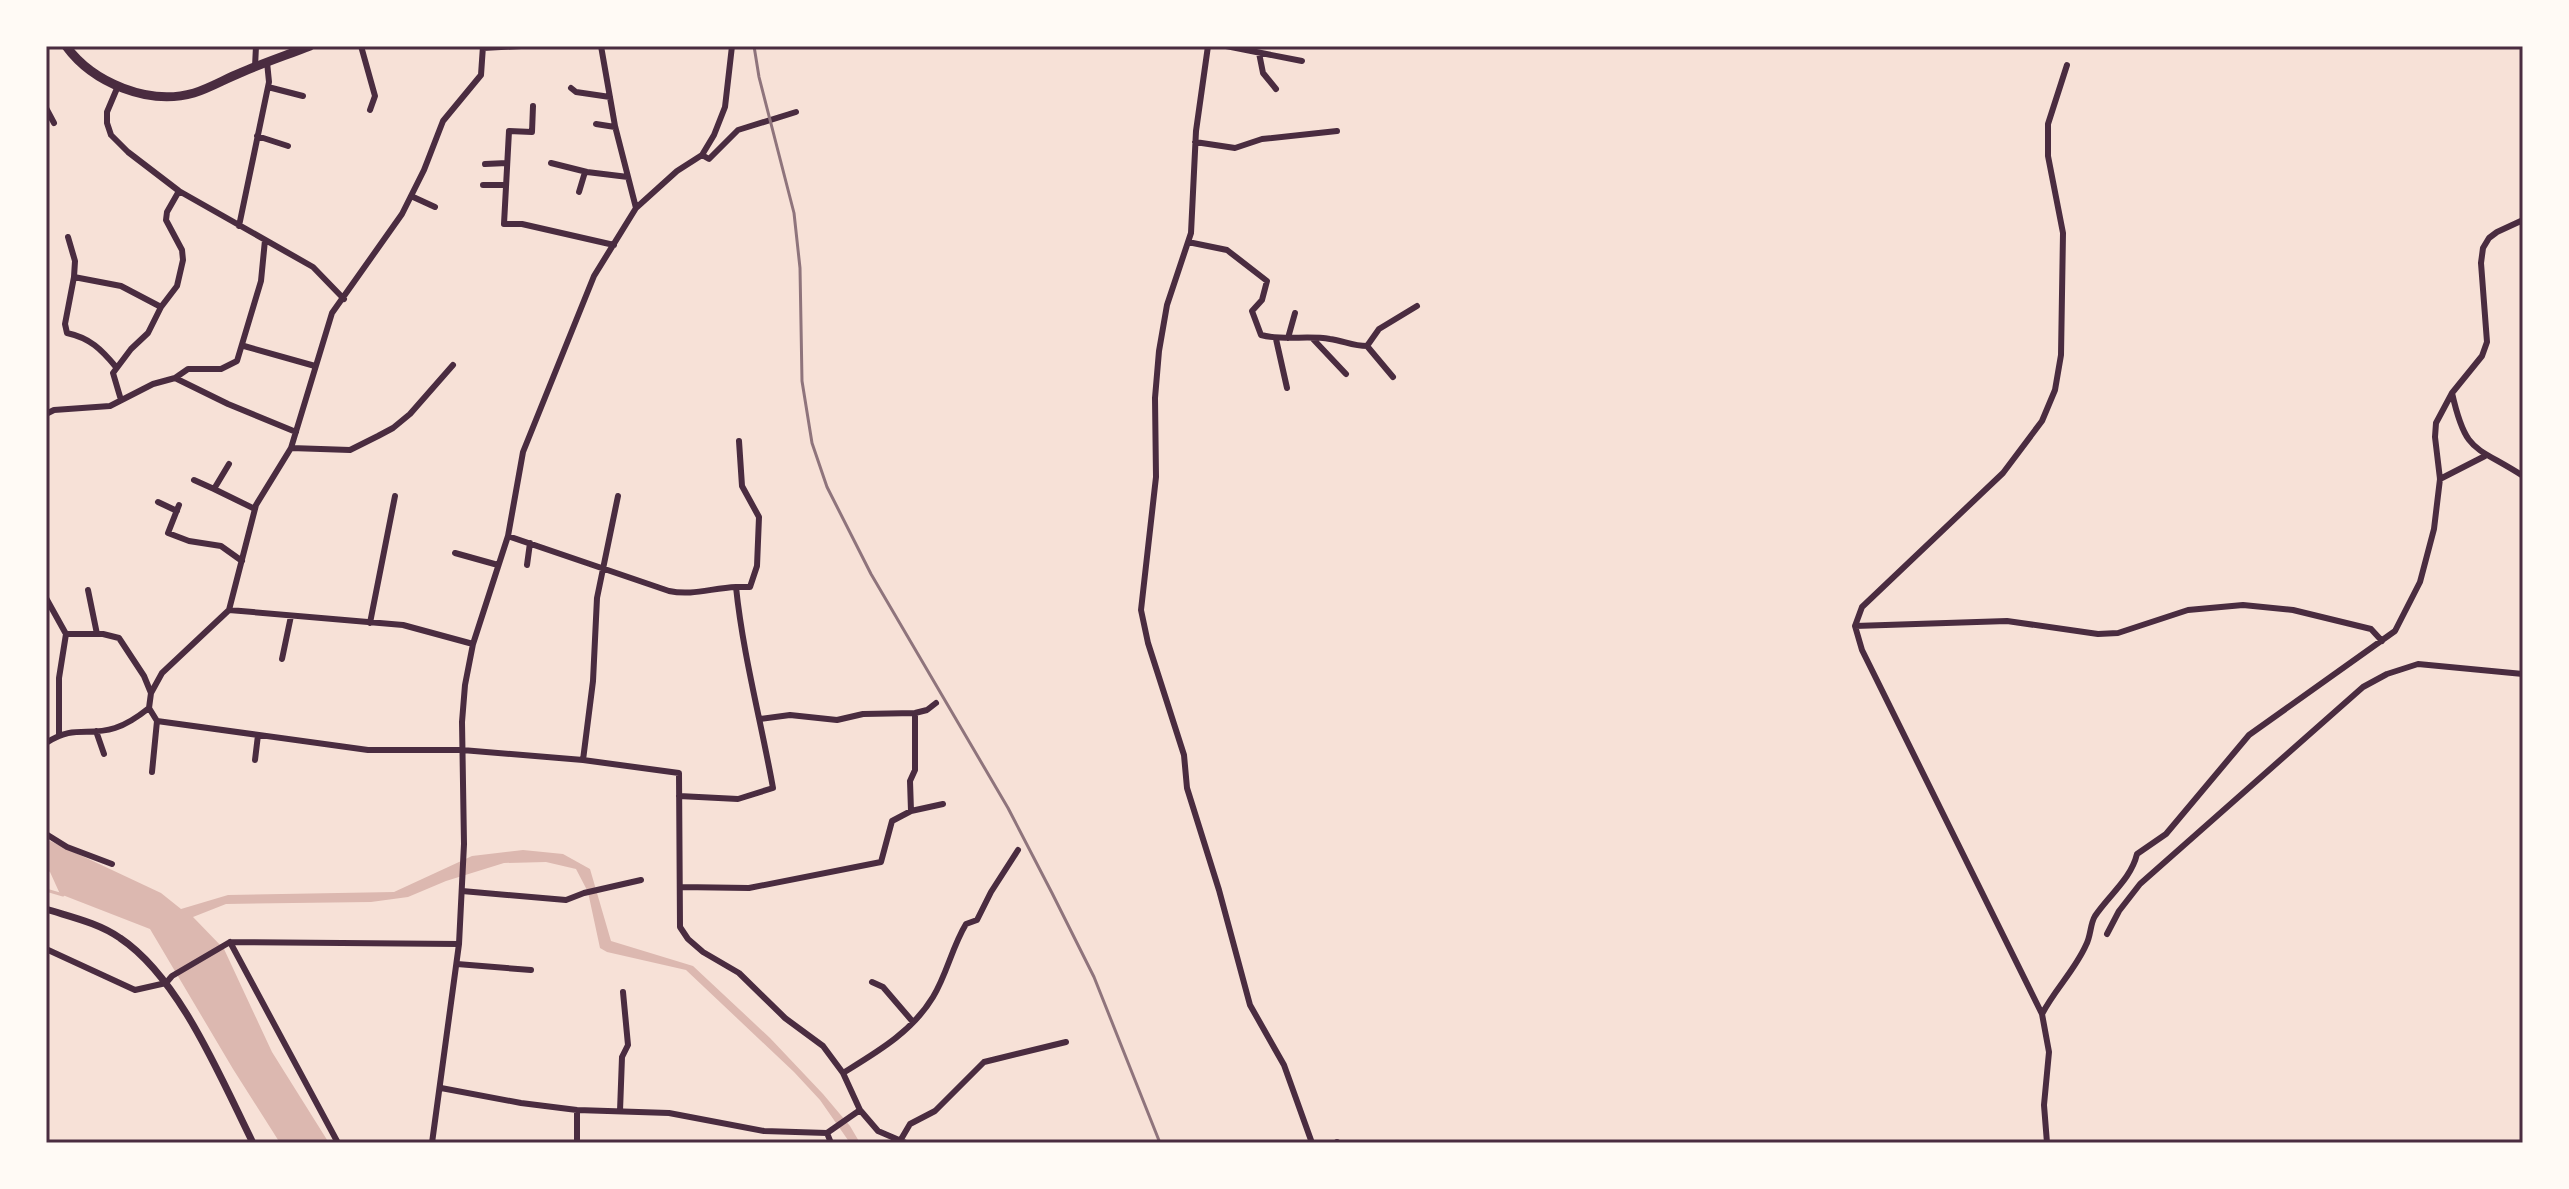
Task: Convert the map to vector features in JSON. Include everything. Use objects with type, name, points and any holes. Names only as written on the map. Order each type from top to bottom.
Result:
[{"type":"main road","points":[[66,46],[86,67],[118,86],[142,94],[167,97],[194,93],[310,46]]},
{"type":"street","points":[[255,67],[256,46]]},
{"type":"street","points":[[361,46],[375,96],[370,110]]},
{"type":"street","points":[[152,772],[157,721],[149,708],[151,693],[162,673],[229,610],[255,509],[291,448],[332,313],[402,214],[443,121],[481,75],[483,47],[521,46]]},
{"type":"street","points":[[601,46],[615,127],[636,208]]},
{"type":"street","points":[[432,1143],[459,944],[465,685],[473,644],[508,536],[523,452],[594,276],[636,208],[677,171],[702,155],[725,107],[732,46]]},
{"type":"street","points":[[1208,46],[1195,142],[1191,233],[1167,305],[1159,351],[1155,398],[1156,477],[1141,610],[1148,643],[1184,755],[1187,788],[1250,1005],[1284,1065],[1312,1143]]},
{"type":"street","points":[[1226,46],[1302,61]]},
{"type":"street","points":[[1259,53],[1263,73],[1276,89]]},
{"type":"street","points":[[239,226],[268,87],[267,62]]},
{"type":"street","points":[[2047,1143],[2044,1105],[2049,1052],[2042,1014],[1862,650],[1855,626],[1862,607],[2003,473],[2035,432],[2055,390],[2061,355],[2063,233],[2048,156],[2048,124],[2067,65]]},
{"type":"street","points":[[118,86],[107,112],[111,135],[128,152],[179,191],[313,267],[344,299]]},
{"type":"street","points":[[268,87],[303,96]]},
{"type":"street","points":[[571,88],[576,92],[610,97]]},
{"type":"street","points":[[533,106],[532,132],[509,131],[504,224],[522,224],[614,245]]},
{"type":"street","points":[[46,108],[54,123]]},
{"type":"street","points":[[702,155],[709,159],[738,130],[796,112]]},
{"type":"street","points":[[596,124],[615,127]]},
{"type":"street","points":[[1195,142],[1235,148],[1279,136],[1337,131]]},
{"type":"street","points":[[257,136],[288,146]]},
{"type":"street","points":[[485,164],[507,163]]},
{"type":"street","points":[[551,163],[585,172],[628,177]]},
{"type":"street","points":[[579,192],[585,172]]},
{"type":"street","points":[[483,185],[506,185]]},
{"type":"street","points":[[121,400],[113,373],[148,333],[161,307],[177,286],[182,250],[166,220],[179,191]]},
{"type":"street","points":[[411,196],[435,207]]},
{"type":"street","points":[[2042,1014],[2087,945],[2093,918],[2134,867],[2137,854],[2166,834],[2249,735],[2395,631],[2420,582],[2434,529],[2440,479],[2436,423],[2452,393],[2482,356],[2487,342],[2481,263],[2483,248],[2497,232],[2523,220]]},
{"type":"street","points":[[68,237],[75,261],[65,324],[67,333],[83,336],[99,347],[116,367]]},
{"type":"street","points":[[46,414],[54,410],[110,406],[153,384],[175,378],[188,369],[221,369],[237,361],[261,281],[265,240]]},
{"type":"street","points":[[1188,242],[1227,250],[1267,281],[1262,300],[1252,311],[1261,335],[1276,339],[1331,339],[1350,346],[1367,346]]},
{"type":"street","points":[[74,277],[121,286],[161,307]]},
{"type":"street","points":[[1367,346],[1379,329],[1417,306]]},
{"type":"street","points":[[1288,338],[1295,313]]},
{"type":"street","points":[[1276,339],[1287,388]]},
{"type":"street","points":[[1313,339],[1346,374]]},
{"type":"street","points":[[244,346],[315,366]]},
{"type":"street","points":[[1367,346],[1393,377]]},
{"type":"street","points":[[291,448],[350,450],[378,436],[410,414],[453,365]]},
{"type":"street","points":[[175,378],[296,432]]},
{"type":"street","points":[[2452,393],[2468,441],[2485,456],[2523,476]]},
{"type":"street","points":[[508,536],[687,595],[713,588],[750,587],[757,566],[759,517],[742,486],[739,441]]},
{"type":"street","points":[[2440,479],[2485,456]]},
{"type":"street","points":[[214,489],[229,464]]},
{"type":"street","points":[[194,480],[255,509]]},
{"type":"street","points":[[370,623],[395,496]]},
{"type":"street","points":[[583,760],[593,681],[597,598],[618,496]]},
{"type":"street","points":[[158,502],[178,508],[168,533],[189,541],[221,546],[242,561]]},
{"type":"street","points":[[527,565],[530,543]]},
{"type":"street","points":[[455,553],[498,565]]},
{"type":"street","points":[[679,796],[738,799],[773,788],[742,646],[736,587]]},
{"type":"street","points":[[88,590],[97,634]]},
{"type":"street","points":[[46,598],[66,634],[59,678],[59,735]]},
{"type":"street","points":[[1855,626],[2007,621],[2098,634],[2118,633],[2188,610],[2243,605],[2293,610],[2371,629],[2382,641]]},
{"type":"street","points":[[229,610],[403,625],[473,644]]},
{"type":"street","points":[[282,659],[291,616]]},
{"type":"street","points":[[66,634],[119,638],[144,676],[151,693]]},
{"type":"street","points":[[2107,934],[2119,911],[2140,884],[2363,687],[2387,674],[2418,664],[2523,674]]},
{"type":"street","points":[[760,719],[790,715],[837,720],[863,714],[915,713],[927,710],[936,703]]},
{"type":"street","points":[[46,743],[71,731],[113,729],[149,708]]},
{"type":"street","points":[[911,811],[915,713]]},
{"type":"street","points":[[157,721],[381,751],[462,750],[583,760],[679,773],[680,927],[703,952],[739,973],[785,1018],[823,1046],[843,1073],[860,1110],[878,1131],[903,1142],[910,1124],[935,1111],[984,1062],[1066,1042]]},
{"type":"street","points":[[96,731],[104,754]]},
{"type":"street","points":[[255,760],[258,735]]},
{"type":"street","points":[[680,887],[749,888],[881,862],[892,821],[911,811],[943,804]]},
{"type":"street","points":[[46,834],[67,847],[112,864]]},
{"type":"street","points":[[843,1073],[889,1044],[913,1022],[932,998],[966,924],[977,920],[1018,850]]},
{"type":"street","points":[[462,891],[566,900],[641,880]]},
{"type":"street","points":[[46,909],[121,938],[166,983],[183,1007],[253,1143]]},
{"type":"street","points":[[46,949],[135,990],[166,983],[172,976],[230,942],[459,944]]},
{"type":"street","points":[[230,942],[338,1143]]},
{"type":"street","points":[[457,964],[531,970]]},
{"type":"street","points":[[872,982],[883,987],[913,1022]]},
{"type":"street","points":[[620,1111],[622,1057],[628,1045],[623,992]]},
{"type":"street","points":[[441,1088],[492,1099],[577,1110],[669,1113],[764,1131],[827,1133],[860,1110]]},
{"type":"street","points":[[577,1110],[577,1143]]},
{"type":"street","points":[[827,1133],[831,1143]]},
{"type":"shaded area","points":[[46,839],[161,893],[181,909],[228,895],[394,892],[472,856],[523,850],[563,854],[590,869],[611,941],[693,966],[770,1038],[823,1094],[860,1143],[850,1143],[820,1100],[794,1072],[686,970],[600,948],[588,892],[576,869],[546,862],[504,863],[408,897],[371,902],[226,904],[193,917],[224,949],[272,1052],[329,1143],[280,1143],[150,929],[60,894],[50,872],[46,870]]},
{"type":"waterway","points":[[46,890],[63,895]]},
{"type":"railway","points":[[754,46],[794,213],[800,268],[802,381],[812,443],[827,487],[871,574],[1008,808],[1052,893],[1094,977],[1160,1143]]}]
